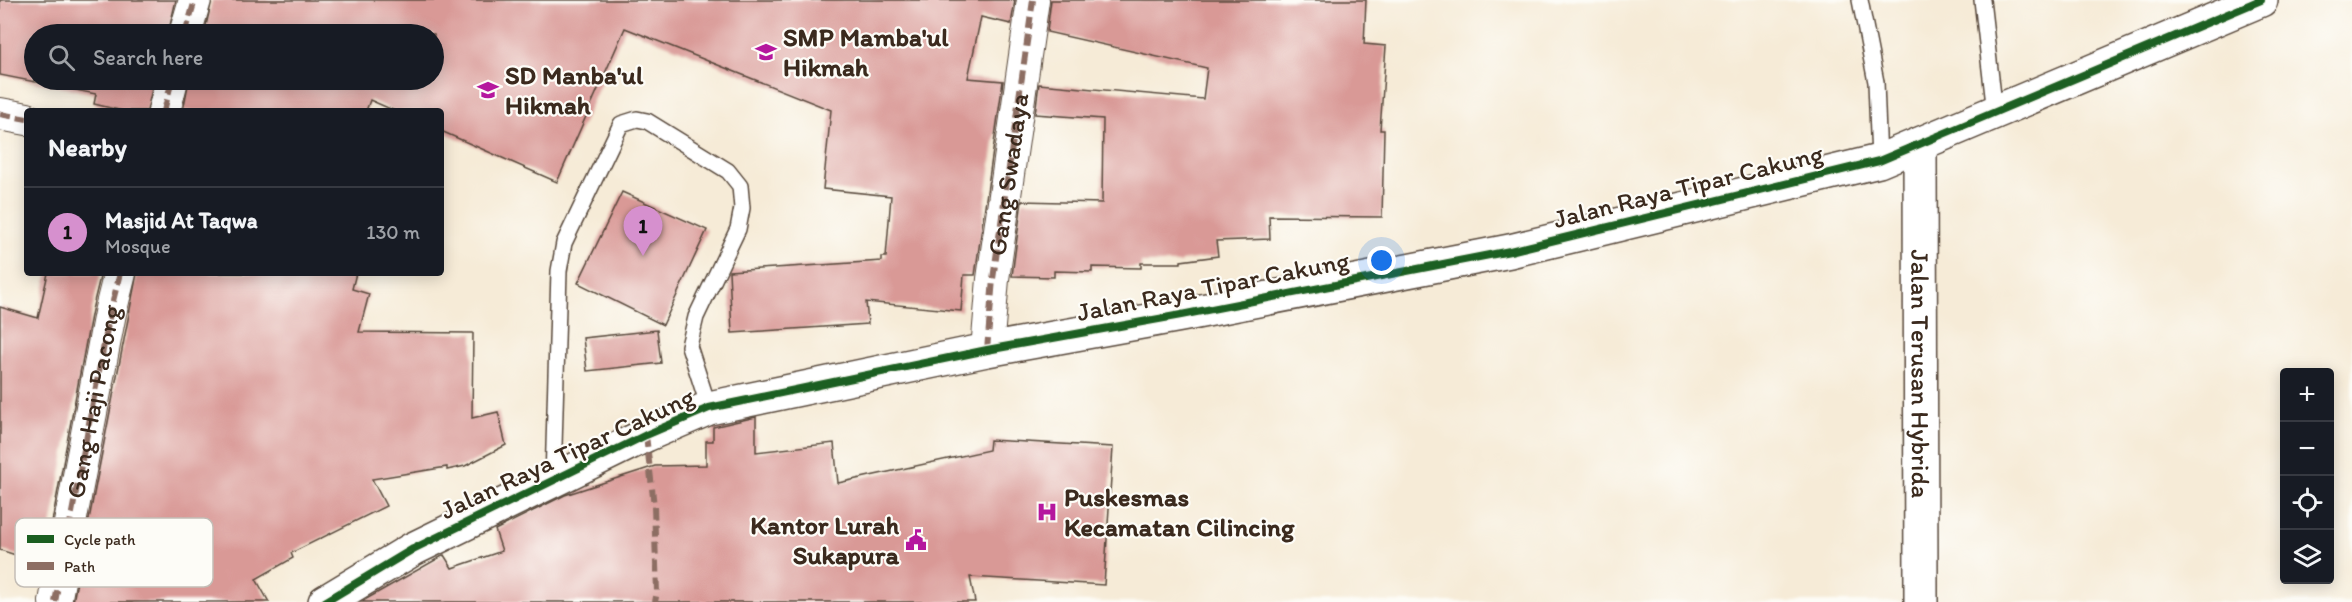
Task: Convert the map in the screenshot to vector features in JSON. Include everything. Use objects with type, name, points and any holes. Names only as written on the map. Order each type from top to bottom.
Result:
[{"type":"street","points":[[188,24],[195,0]]},
{"type":"street","name":"Gang Swadaya","points":[[987,350],[993,279],[1033,0]]},
{"type":"street","name":"Jalan Raya Tipar Cakung","points":[[325,602],[413,549],[646,435],[709,408],[987,350],[1181,315],[1510,250],[1879,161],[2261,0]]},
{"type":"street","points":[[165,108],[169,90]]},
{"type":"street","points":[[0,114],[24,118]]},
{"type":"street","name":"Jalan Terusan Hybrida","points":[[1920,144],[1921,602]]},
{"type":"street","name":"Gang Haji Pacong","points":[[71,518],[110,313],[119,276]]},
{"type":"street","name":"Gang Haji Pacong","points":[[55,602],[58,587]]},
{"type":"lane","points":[[1860,0],[1876,82],[1879,161]]},
{"type":"lane","points":[[1982,0],[1995,114]]},
{"type":"lane","points":[[553,481],[559,271],[564,243],[621,124],[630,121],[647,121],[728,171],[740,186],[742,207],[738,229],[696,317],[689,346],[709,408]]},
{"type":"building","points":[[0,0],[176,0],[170,24],[24,24],[24,80],[0,75]]},
{"type":"building","points":[[212,0],[1015,0],[1011,24],[981,17],[968,78],[1003,81],[975,275],[964,275],[961,311],[866,302],[868,324],[732,333],[729,271],[882,261],[882,257],[886,257],[891,196],[823,189],[831,110],[625,28],[557,182],[444,132],[444,108],[388,108],[370,100],[367,108],[184,108],[187,90],[444,90],[444,24],[206,24]]},
{"type":"building","points":[[1051,0],[1366,0],[1364,44],[1386,46],[1380,130],[1384,130],[1382,217],[1269,216],[1270,239],[1216,241],[1218,256],[1181,261],[1181,263],[1141,263],[1141,268],[1092,267],[1092,272],[1054,271],[1054,277],[1012,276],[1022,201],[1102,203],[1103,119],[1035,114],[1039,84],[1203,99],[1207,68],[1047,32]]},
{"type":"building","points":[[76,90],[152,90],[148,108],[111,108],[94,104],[96,94]]},
{"type":"building","points":[[622,192],[707,230],[663,325],[578,283]]},
{"type":"building","points":[[47,276],[100,276],[53,518],[15,518],[15,555],[0,550],[0,307],[38,318]]},
{"type":"building","points":[[136,276],[355,276],[352,289],[369,294],[359,332],[473,333],[472,418],[498,412],[506,445],[465,466],[372,479],[386,506],[291,553],[293,558],[256,579],[269,602],[73,602],[76,587],[213,587],[213,518],[89,518]]},
{"type":"building","points":[[657,330],[661,363],[587,371],[583,338]]},
{"type":"building","points":[[756,417],[756,452],[834,443],[838,483],[989,450],[990,440],[1113,447],[1104,585],[970,577],[975,602],[361,602],[444,555],[452,568],[502,551],[495,530],[565,495],[655,466],[706,465],[706,441],[713,441],[713,427]]},
{"type":"marked path","points":[[188,24],[195,0]]},
{"type":"marked path","points":[[987,350],[993,279],[1033,0]]},
{"type":"marked path","points":[[165,108],[169,90]]},
{"type":"marked path","points":[[0,114],[24,118]]},
{"type":"marked path","points":[[71,518],[110,313],[119,276]]},
{"type":"marked path","points":[[646,435],[654,506],[657,592],[655,602]]},
{"type":"marked path","points":[[55,602],[58,587]]},
{"type":"cycle path","points":[[325,602],[413,549],[646,435],[709,408],[987,350],[1510,251],[1879,161],[2261,0]]},
{"type":"place","name":"SMP Mamba'ul Hikmah","points":[[766,52]]},
{"type":"place","name":"SD Manba'ul Hikmah","points":[[488,90]]},
{"type":"place","name":"Masjid At Taqwa","points":[[643,256]]},
{"type":"place","name":"Puskesmas Kecamatan Cilincing","points":[[1047,512]]},
{"type":"place","name":"Kantor Lurah Sukapura","points":[[916,540]]}]
